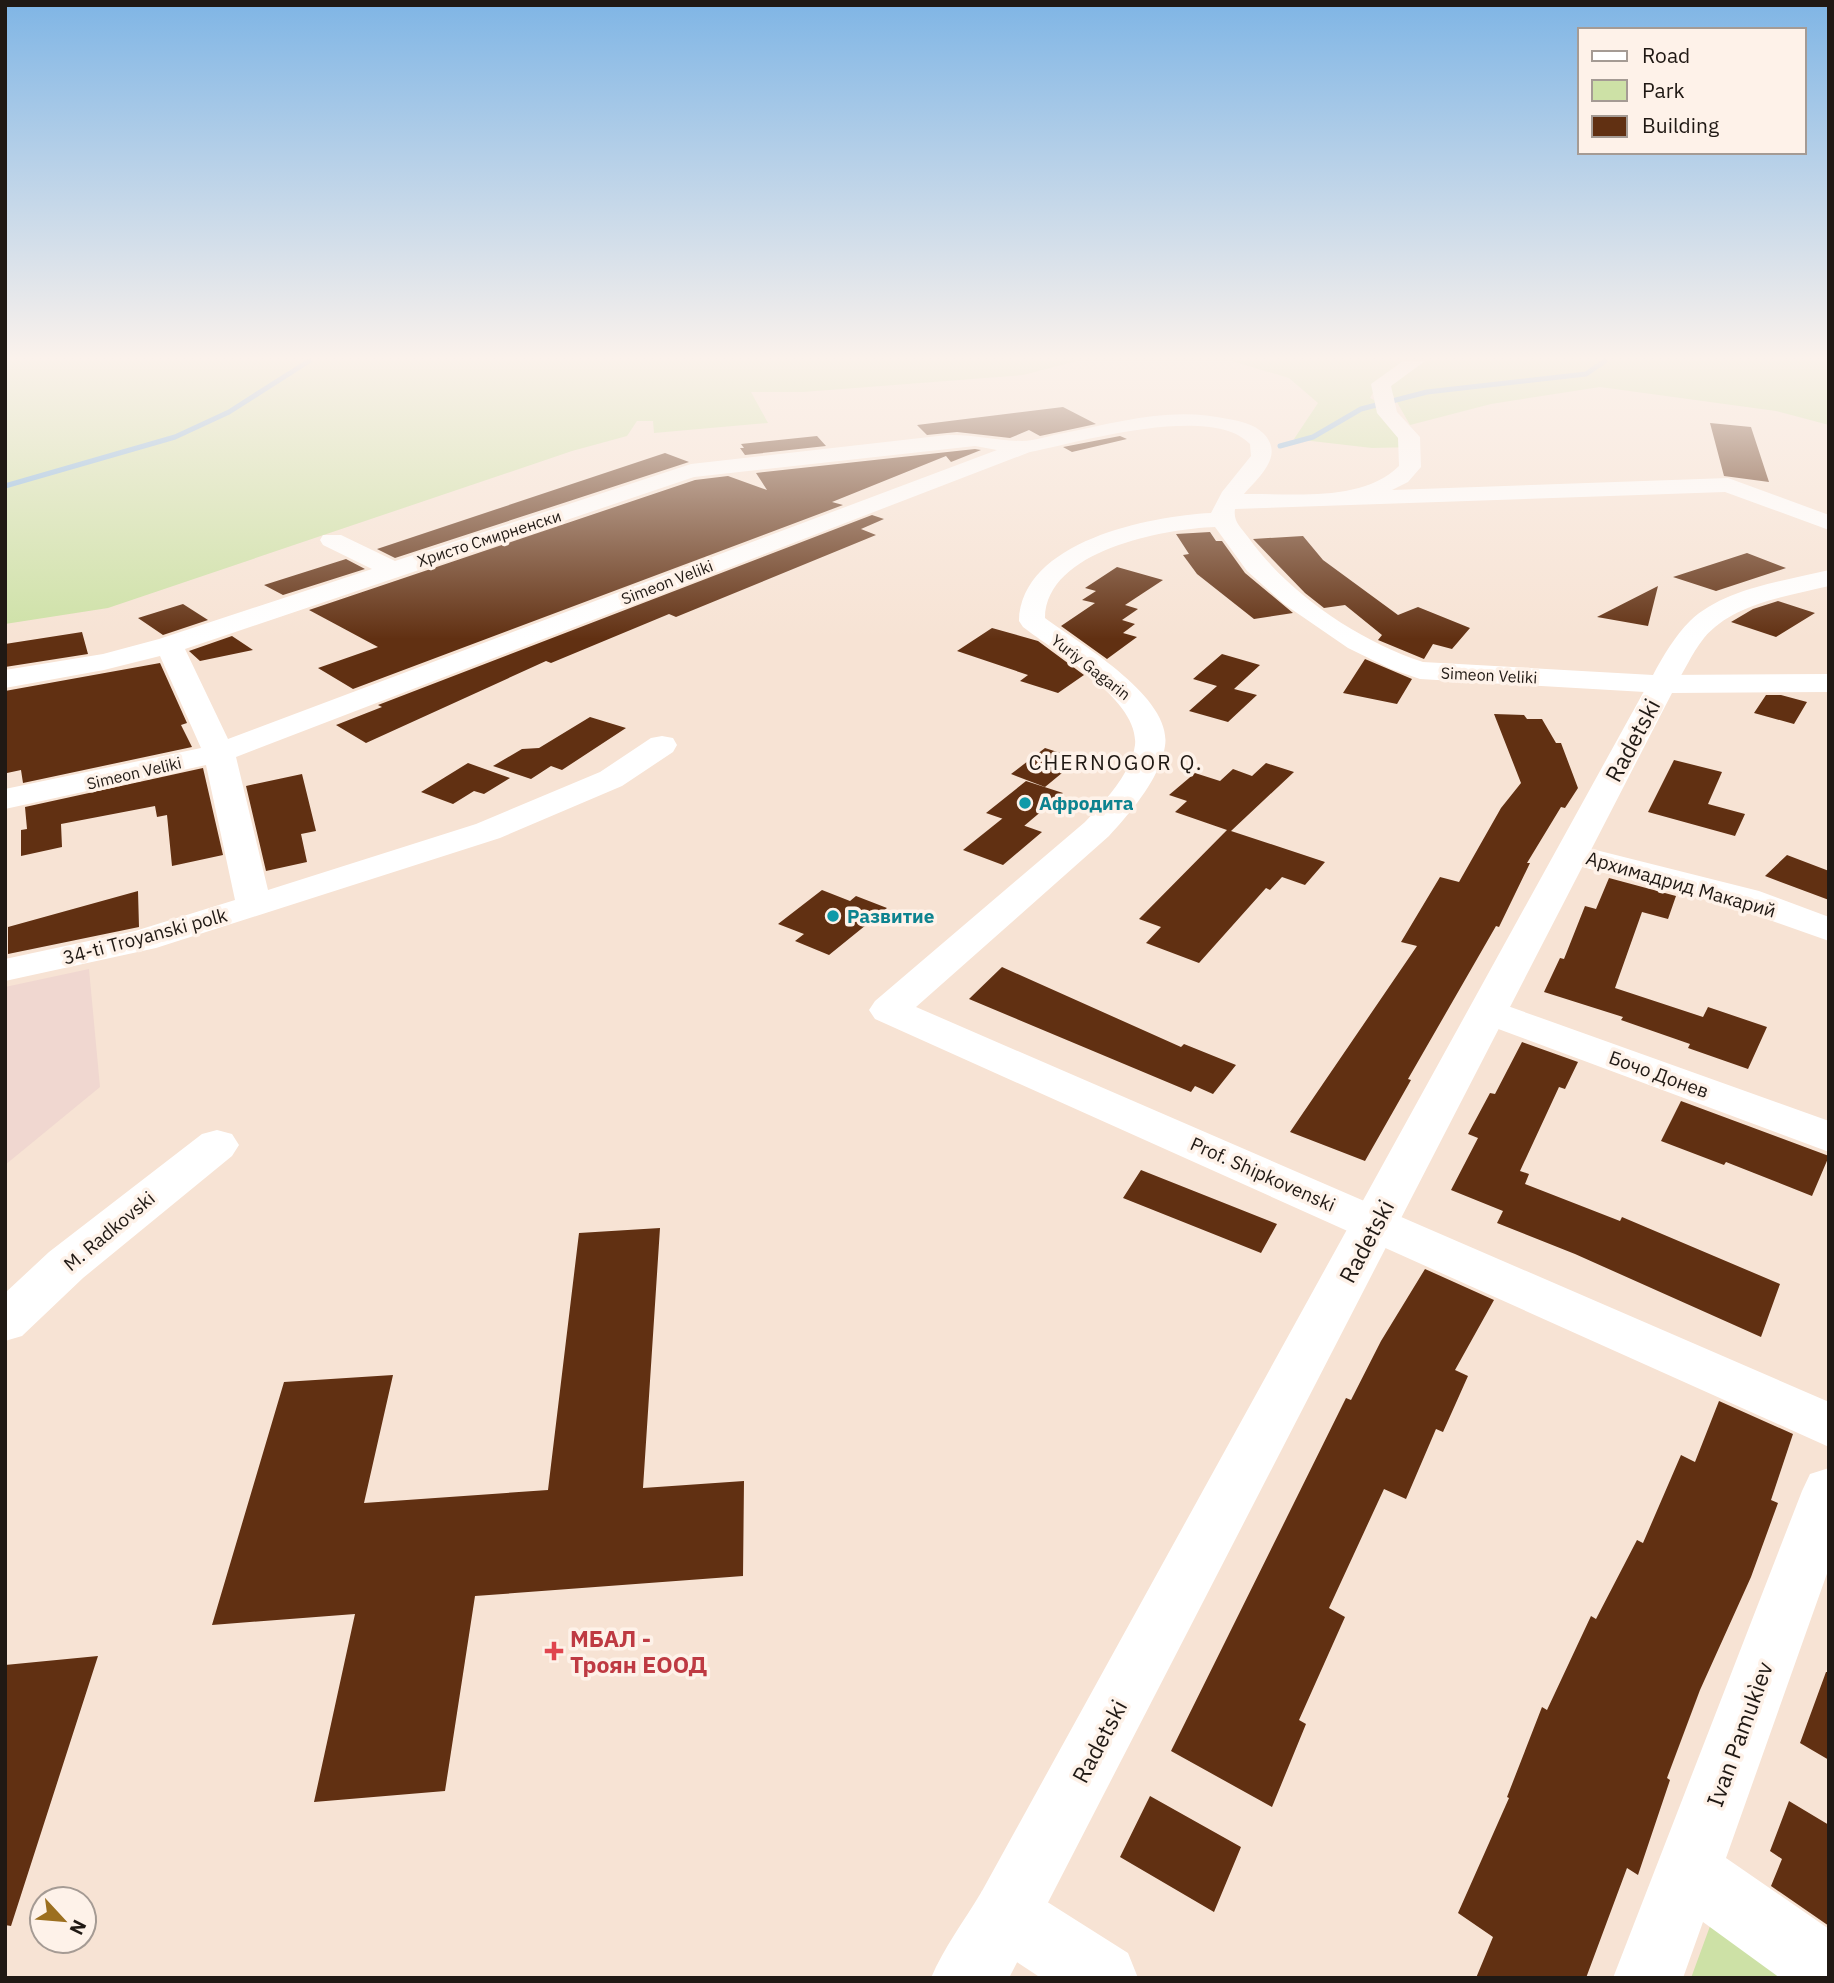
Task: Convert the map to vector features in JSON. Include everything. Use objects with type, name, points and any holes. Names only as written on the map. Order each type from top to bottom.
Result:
[{"type":"street","name":"Христо Смирненски","points":[[5,679],[104,662],[169,645],[709,467],[835,454]]},
{"type":"street","name":"Simeon Veliki","points":[[5,799],[96,782],[219,753],[1007,454]]},
{"type":"street","name":"Simeon Veliki","points":[[1262,454],[1253,472],[1225,511],[1258,568],[1371,650],[1400,664],[1452,674],[1662,684],[1829,683]]},
{"type":"street","points":[[1355,498],[1400,477],[1410,467],[1410,454]]},
{"type":"street","points":[[1225,511],[1355,498],[1728,485],[1829,523]]},
{"type":"street","name":"Yuriy Gagarin","points":[[889,1010],[1097,828],[1125,799],[1150,746],[1148,725],[1132,697],[1032,621],[1031,604],[1040,590],[1070,559],[1094,545],[1134,531],[1225,511]]},
{"type":"street","points":[[332,541],[393,570]]},
{"type":"street","name":"Radetski","points":[[966,1978],[979,1964],[1006,1915],[1674,660],[1703,622],[1756,596],[1829,578]]},
{"type":"street","name":"34-ti Troyanski polk","points":[[5,970],[143,940],[254,906],[219,753],[169,645]]},
{"type":"street","points":[[254,906],[488,831],[611,779],[662,746]]},
{"type":"street","name":"Архимадрид Макарий","points":[[1572,854],[1746,900],[1829,930]]},
{"type":"street","name":"Prof. Shipkovenski","points":[[889,1010],[1829,1426]]},
{"type":"street","name":"Бочо Донев","points":[[1488,1011],[1829,1137]]},
{"type":"street","name":"M. Radkovski","points":[[5,1322],[66,1265],[217,1145]]},
{"type":"street","name":"Ivan Pamukìev","points":[[1648,1978],[1829,1491]]},
{"type":"street","points":[[1688,1871],[1829,1971]]},
{"type":"street","points":[[1006,1915],[1102,1978]]},
{"type":"shaded area","points":[[89,969],[100,1087],[5,1165],[5,987]]},
{"type":"green space","points":[[5,454],[564,454],[108,608],[5,624]]},
{"type":"green space","points":[[1713,1918],[1796,1978],[1691,1978]]},
{"type":"building","points":[[663,454],[689,462],[395,558],[377,549]]},
{"type":"building","points":[[934,454],[972,454],[951,462],[946,456],[832,502],[843,505],[353,689],[318,668],[378,647],[309,610],[695,480],[728,476],[767,490],[756,473]]},
{"type":"building","points":[[1718,454],[1760,454],[1769,482],[1724,476]]},
{"type":"building","points":[[872,515],[884,519],[861,529],[876,535],[676,617],[669,614],[551,663],[546,661],[366,743],[336,725],[382,707],[378,705]]},
{"type":"building","points":[[1210,532],[1216,541],[1222,541],[1245,573],[1293,613],[1254,619],[1197,574],[1183,555],[1189,554],[1176,534]]},
{"type":"building","points":[[1303,536],[1323,560],[1398,615],[1418,607],[1470,628],[1452,649],[1433,644],[1424,659],[1378,640],[1382,635],[1345,605],[1324,608],[1305,593],[1253,539]]},
{"type":"building","points":[[1747,553],[1786,568],[1716,591],[1673,577]]},
{"type":"building","points":[[346,559],[365,569],[283,595],[264,585]]},
{"type":"building","points":[[1117,567],[1163,580],[1125,605],[1138,609],[1122,620],[1135,624],[1123,633],[1137,637],[1107,659],[1061,626],[1095,603],[1082,600],[1096,591],[1085,588]]},
{"type":"building","points":[[1658,586],[1648,626],[1597,617]]},
{"type":"building","points":[[1778,601],[1815,613],[1776,637],[1731,622],[1753,609]]},
{"type":"building","points":[[183,604],[208,620],[163,635],[138,618]]},
{"type":"building","points":[[992,628],[1038,641],[1084,675],[1058,693],[1020,681],[1028,675],[957,651]]},
{"type":"building","points":[[82,632],[88,654],[5,667],[5,644]]},
{"type":"building","points":[[232,636],[253,650],[200,661],[189,651]]},
{"type":"building","points":[[1222,654],[1260,665],[1234,689],[1257,695],[1228,722],[1189,711],[1217,686],[1193,679]]},
{"type":"building","points":[[1365,659],[1412,679],[1397,704],[1343,693]]},
{"type":"building","points":[[160,663],[187,723],[181,725],[192,747],[23,783],[21,770],[7,773],[5,691]]},
{"type":"building","points":[[1766,695],[1781,695],[1807,702],[1794,724],[1754,713]]},
{"type":"building","points":[[1494,714],[1524,715],[1527,719],[1542,719],[1556,743],[1561,743],[1578,788],[1565,808],[1561,807],[1527,863],[1530,863],[1499,927],[1496,926],[1408,1079],[1411,1080],[1365,1161],[1290,1132],[1417,946],[1401,942],[1440,877],[1459,882],[1501,808],[1521,783]]},
{"type":"building","points":[[590,717],[626,728],[562,770],[551,766],[531,779],[493,766],[522,749],[539,748]]},
{"type":"building","points":[[1045,748],[1079,759],[1045,787],[1011,774]]},
{"type":"building","points":[[1674,760],[1722,772],[1708,804],[1745,814],[1735,836],[1648,812]]},
{"type":"building","points":[[468,763],[510,778],[484,794],[474,791],[453,804],[421,792]]},
{"type":"building","points":[[1266,763],[1294,772],[1231,831],[1325,862],[1305,885],[1282,877],[1270,890],[1266,888],[1199,963],[1146,943],[1161,927],[1139,919],[1227,830],[1175,812],[1187,801],[1169,795],[1195,773],[1220,781],[1233,769],[1252,776]]},
{"type":"building","points":[[203,768],[223,855],[172,866],[167,815],[157,817],[155,806],[61,824],[62,847],[21,856],[21,830],[27,829],[25,807]]},
{"type":"building","points":[[302,774],[316,831],[301,834],[307,862],[266,871],[246,786]]},
{"type":"building","points":[[1026,781],[1063,793],[1024,826],[986,813]]},
{"type":"building","points":[[1003,818],[1042,832],[1003,865],[963,850]]},
{"type":"building","points":[[1787,855],[1829,871],[1829,900],[1765,876]]},
{"type":"building","points":[[1609,878],[1676,896],[1668,919],[1642,912],[1615,988],[1703,1017],[1708,1007],[1767,1027],[1748,1069],[1688,1048],[1690,1044],[1621,1020],[1623,1017],[1544,992],[1560,958],[1564,959],[1585,906],[1596,909]]},
{"type":"building","name":"Развитие","points":[[822,890],[850,901],[856,896],[887,908],[829,955],[795,941],[804,934],[778,924]]},
{"type":"building","points":[[138,891],[139,927],[8,954],[8,927]]},
{"type":"building","points":[[1002,967],[1181,1047],[1184,1044],[1236,1065],[1213,1094],[1195,1086],[1191,1092],[969,999]]},
{"type":"building","points":[[1522,1042],[1578,1062],[1565,1089],[1559,1087],[1520,1171],[1529,1174],[1525,1184],[1620,1221],[1622,1217],[1780,1284],[1761,1337],[1575,1254],[1497,1223],[1503,1211],[1451,1190],[1478,1138],[1468,1134],[1490,1093],[1495,1094]]},
{"type":"building","points":[[1681,1101],[1829,1156],[1812,1196],[1726,1162],[1724,1165],[1661,1141]]},
{"type":"building","points":[[1141,1170],[1277,1224],[1261,1253],[1123,1198]]},
{"type":"building","points":[[660,1228],[643,1488],[744,1481],[743,1576],[475,1596],[445,1791],[314,1802],[355,1614],[212,1625],[284,1382],[393,1375],[364,1503],[548,1490],[579,1233]]},
{"type":"building","points":[[1425,1269],[1494,1300],[1455,1370],[1468,1376],[1443,1432],[1436,1429],[1406,1499],[1384,1489],[1329,1608],[1345,1617],[1299,1720],[1306,1724],[1272,1807],[1171,1751],[1346,1398],[1351,1400],[1381,1341]]},
{"type":"building","points":[[1719,1401],[1793,1434],[1771,1500],[1778,1503],[1751,1577],[1700,1690],[1667,1778],[1670,1780],[1638,1875],[1627,1868],[1586,1978],[1476,1978],[1493,1937],[1458,1913],[1509,1798],[1507,1797],[1542,1707],[1547,1710],[1591,1616],[1596,1619],[1637,1540],[1643,1543],[1681,1455],[1695,1462]]},
{"type":"building","points":[[98,1656],[11,1926],[5,1925],[5,1665]]},
{"type":"building","points":[[1826,1672],[1829,1672],[1829,1760],[1800,1743]]},
{"type":"building","points":[[1150,1796],[1241,1847],[1214,1912],[1120,1857]]},
{"type":"building","points":[[1789,1801],[1829,1825],[1829,1926],[1771,1886],[1782,1859],[1770,1851]]},
{"type":"waterway","points":[[5,486],[118,454]]},
{"type":"place","name":"Афродита","points":[[1025,803]]},
{"type":"place","name":"Развитие","points":[[833,916]]},
{"type":"place","name":"МБАЛ - Троян ЕООД","points":[[554,1651]]},
{"type":"district","name":"CHERNOGOR Q.","points":[[1116,762]]}]
